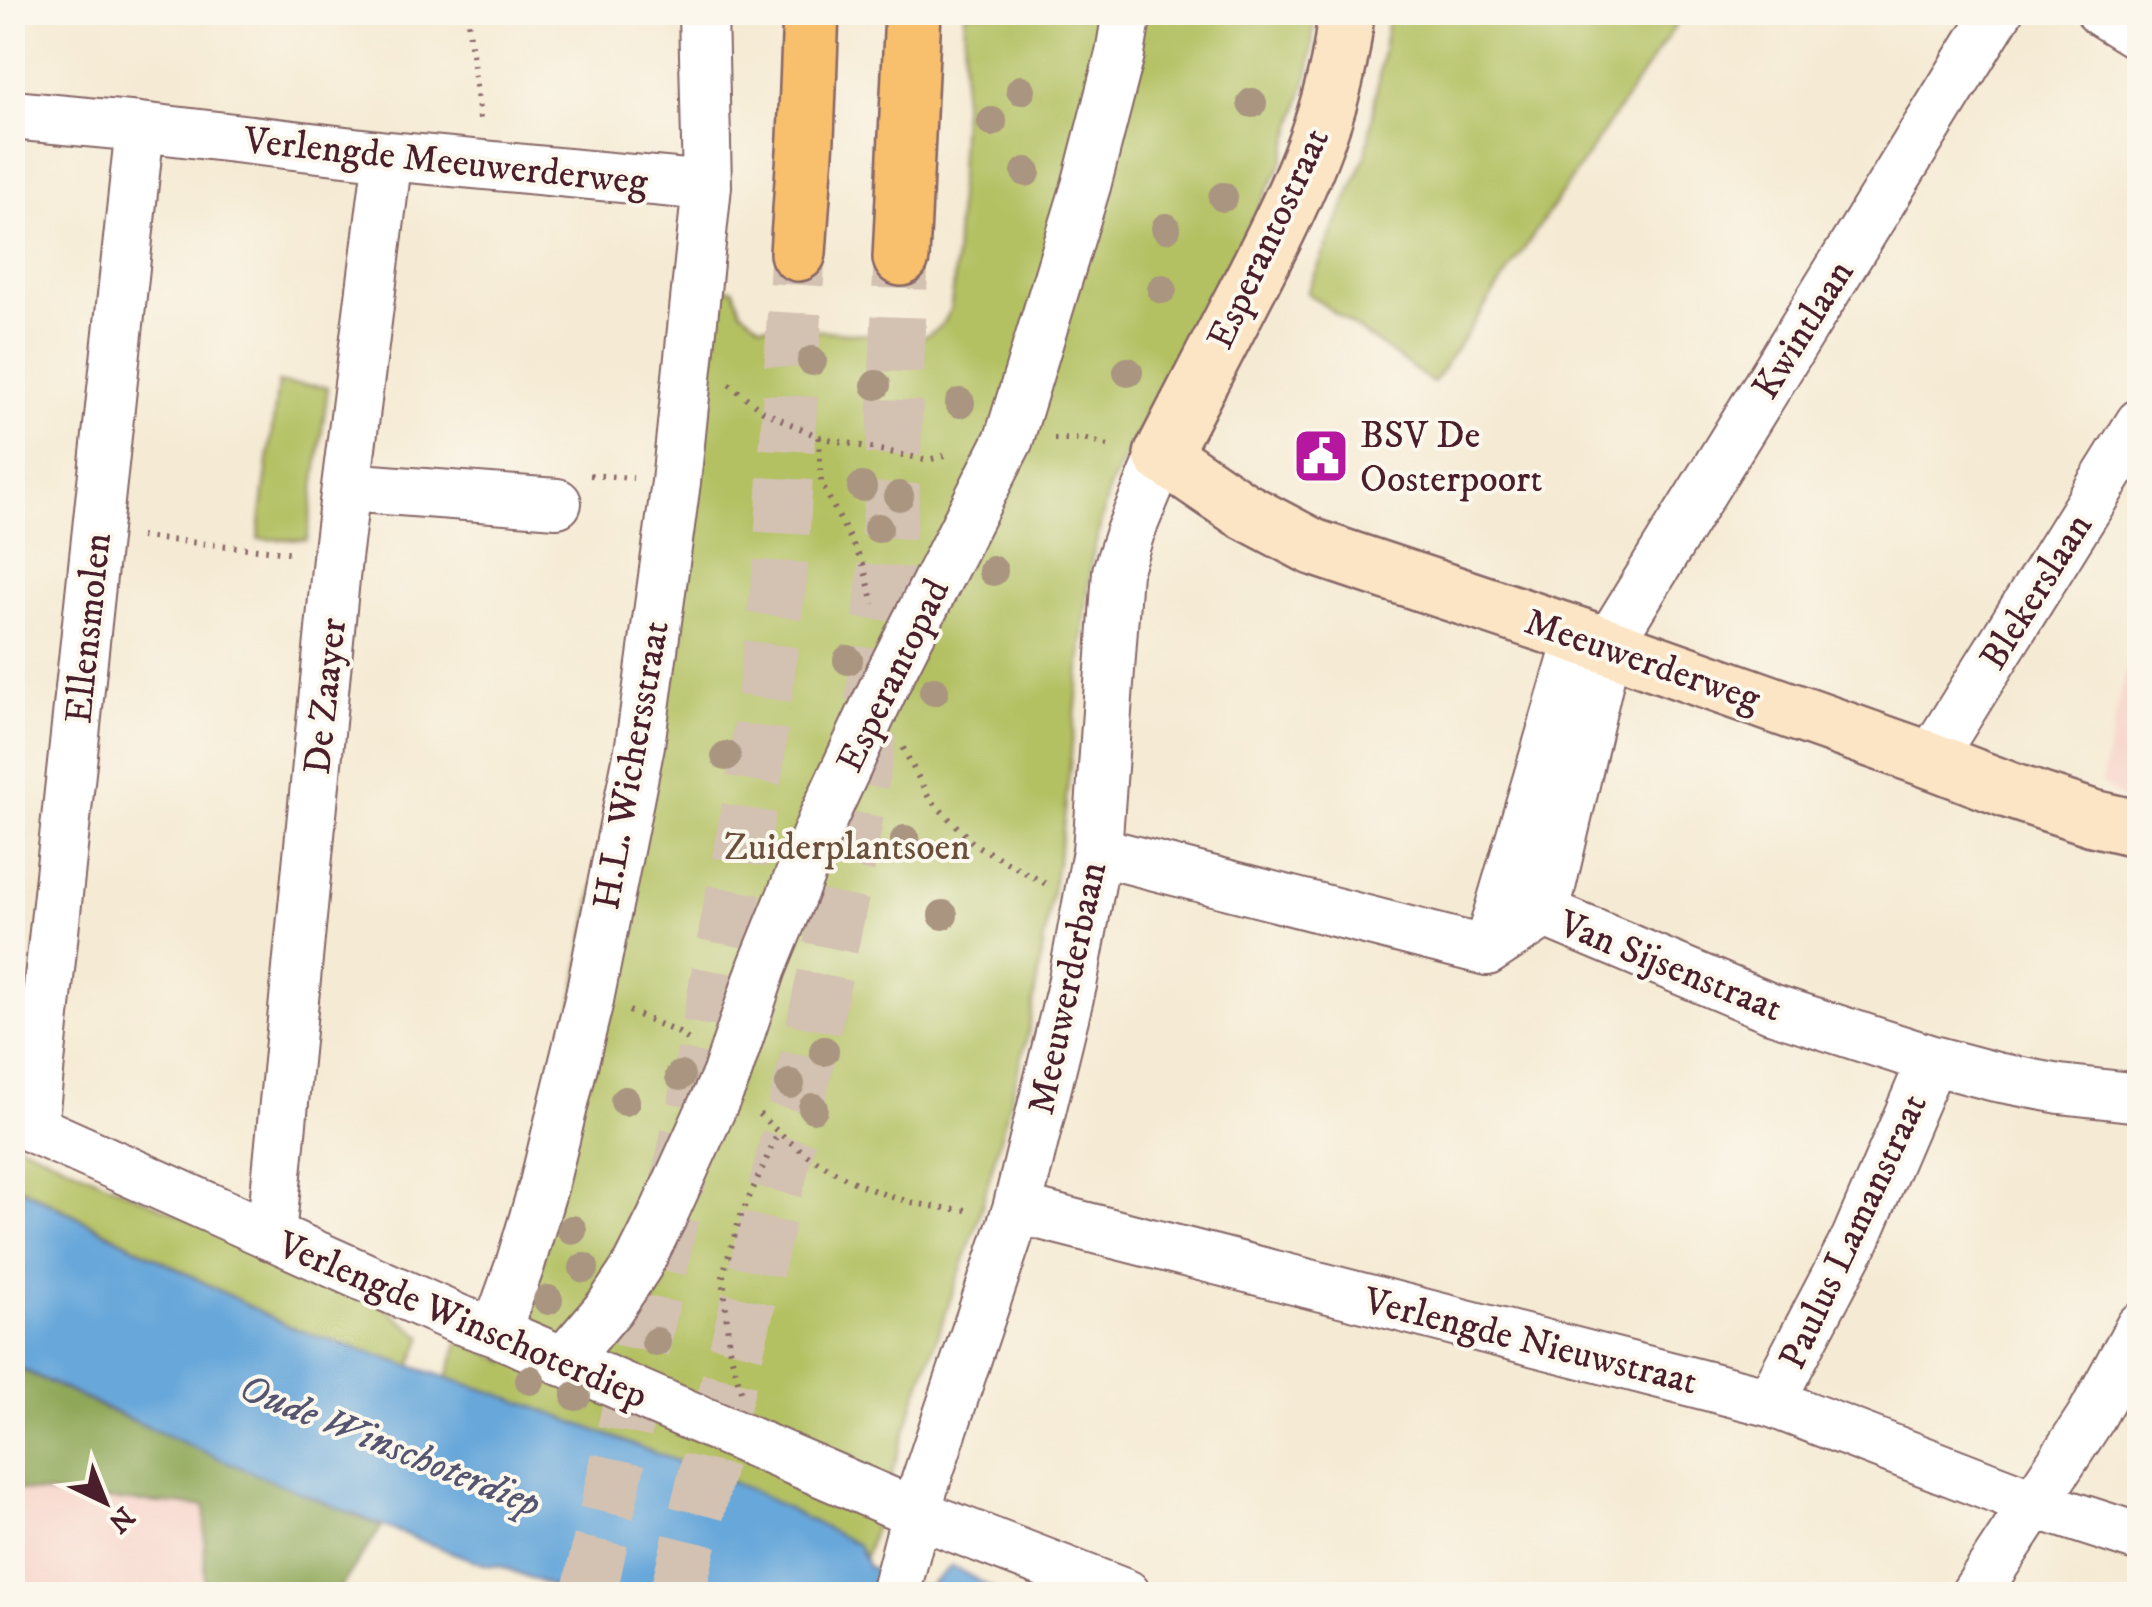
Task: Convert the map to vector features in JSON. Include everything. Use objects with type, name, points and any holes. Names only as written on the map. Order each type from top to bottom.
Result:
[{"type":"highway","points":[[798,253],[810,12]]},
{"type":"highway","points":[[901,258],[914,12]]},
{"type":"street","name":"Verlengde Meeuwerderweg","points":[[12,116],[707,186],[703,12]]},
{"type":"street","name":"Esperantopad","points":[[563,1362],[638,1265],[726,1076],[762,968],[824,816],[888,676],[1010,439],[1086,186],[1127,12]]},
{"type":"street","name":"Esperantostraat","points":[[1162,455],[1276,234],[1323,125],[1344,38],[1346,12]]},
{"type":"street","name":"Kwintlaan","points":[[1593,641],[1998,12]]},
{"type":"street","points":[[2101,12],[2140,36]]},
{"type":"street","name":"Ellensmolen","points":[[23,1124],[97,532],[140,127]]},
{"type":"street","name":"De Zaayer","points":[[271,1236],[337,558],[388,156]]},
{"type":"street","name":"H.L. Wichersstraat","points":[[496,1332],[544,1184],[589,1000],[640,744],[676,482],[707,186]]},
{"type":"street","name":"Blekerslaan","points":[[1930,760],[2140,423]]},
{"type":"street","name":"Meeuwerderweg","points":[[1162,455],[1241,510],[1314,547],[1593,641],[2011,791],[2140,829]]},
{"type":"street","name":"Meeuwerderbaan","points":[[906,1552],[1016,1209],[1072,986],[1097,851],[1117,572],[1162,455]]},
{"type":"street","points":[[346,487],[557,502]]},
{"type":"street","points":[[1545,912],[1593,641]]},
{"type":"street","points":[[1097,851],[1486,952],[1593,641]]},
{"type":"street","name":"Van Sijsenstraat","points":[[1486,952],[1545,912],[1770,1008],[1932,1060],[2060,1089],[2140,1098]]},
{"type":"street","name":"Paulus Lamanstraat","points":[[1770,1402],[1856,1238],[1932,1060]]},
{"type":"street","name":"Verlengde Winschoterdiep","points":[[23,1124],[458,1319],[756,1445],[906,1552],[1126,1594]]},
{"type":"street","name":"Verlengde Nieuwstraat","points":[[1016,1209],[1770,1402],[2034,1504],[2140,1538]]},
{"type":"street","points":[[1976,1592],[2092,1416],[2140,1327]]},
{"type":"path","points":[[467,12],[478,104]]},
{"type":"path","points":[[689,352],[762,411],[819,437],[927,460],[1010,439],[1085,439],[1162,455]]},
{"type":"path","points":[[557,502],[566,473],[676,482]]},
{"type":"path","points":[[97,532],[337,558]]},
{"type":"path","points":[[589,1000],[633,1012],[679,1032],[710,1057],[778,1133],[833,1173],[892,1199],[964,1210],[1016,1209]]},
{"type":"path","points":[[756,1445],[729,1347],[724,1274],[740,1218],[778,1133]]},
{"type":"shaded area","points":[[2130,652],[2139,653],[2139,811],[2101,783]]},
{"type":"shaded area","points":[[12,1309],[307,1594],[13,1594]]},
{"type":"green space","name":"Zuiderplantsoen","points":[[965,13],[1315,13],[1310,69],[1282,164],[1110,486],[1091,562],[1064,822],[1028,1034],[977,1224],[860,1572],[498,1394],[447,1378],[459,1340],[507,1362],[705,284],[734,289],[741,310],[760,325],[915,339],[940,327],[949,312],[954,280]]},
{"type":"green space","points":[[1389,13],[1684,13],[1433,383],[1307,293],[1366,155]]},
{"type":"green space","points":[[278,383],[328,387],[307,540],[258,539]]},
{"type":"green space","points":[[12,1141],[380,1304],[423,1337],[411,1366],[290,1327],[13,1183]]},
{"type":"green space","points":[[12,1365],[382,1527],[336,1594],[204,1594],[205,1506],[13,1489]]},
{"type":"water","name":"Oude Winschoterdiep","points":[[12,1184],[290,1327],[513,1399],[747,1488],[858,1545],[868,1567],[926,1588],[952,1566],[1003,1594],[571,1594],[306,1495],[13,1365]]},
{"type":"tunnel","points":[[589,1594],[694,1110],[755,774],[780,573],[798,253]]},
{"type":"tunnel","points":[[677,1594],[805,1069],[848,863],[871,723],[892,495],[901,258]]},
{"type":"place","name":"BSV De Oosterpoort","points":[[1321,456]]}]
